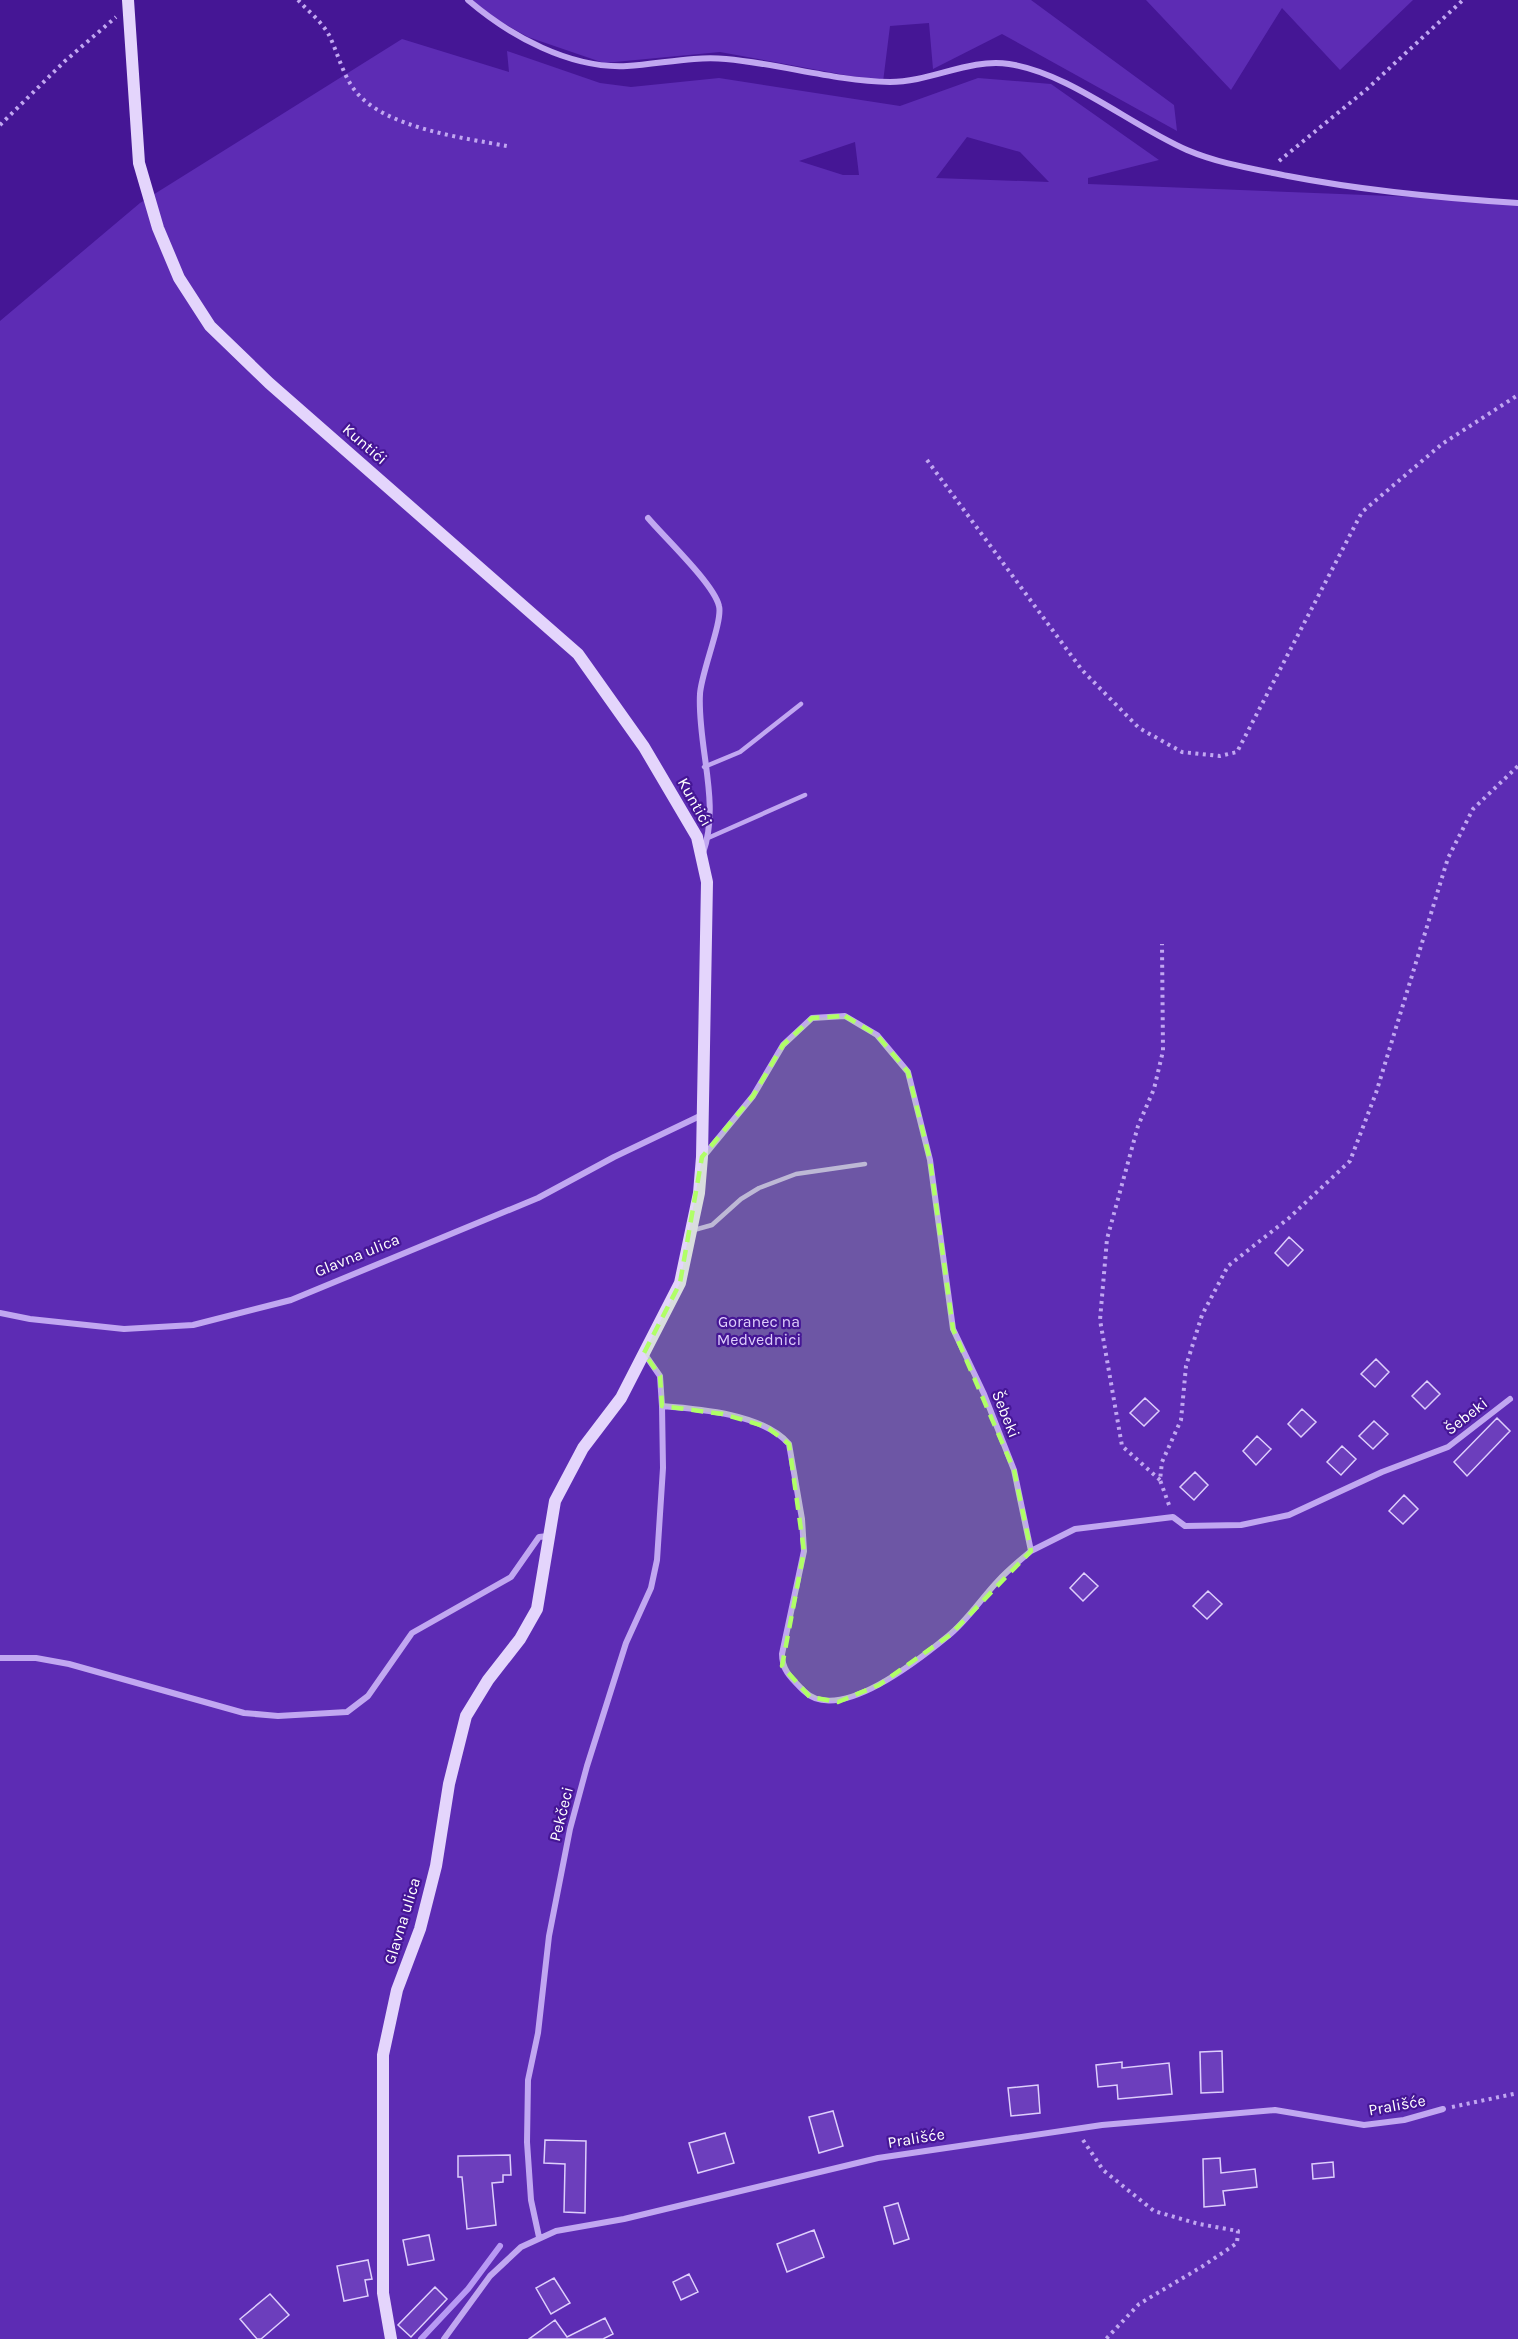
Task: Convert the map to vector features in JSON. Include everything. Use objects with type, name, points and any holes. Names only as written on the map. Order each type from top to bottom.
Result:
[{"type":"street","points":[[468,0],[487,17],[528,40],[562,55],[601,65],[628,66],[685,58],[724,59],[889,82],[934,77],[972,65],[1004,63],[1029,68],[1057,80],[1187,150],[1224,164],[1337,186],[1423,197],[1518,203]]},
{"type":"street","name":"Kuntići","points":[[129,3],[133,102],[140,163],[158,228],[179,278],[210,326],[269,383],[578,654],[644,747],[697,837],[707,882],[702,1157]]},
{"type":"street","name":"Kuntići","points":[[648,518],[712,589],[719,603],[720,611],[700,692],[699,726],[705,766],[708,838],[701,856]]},
{"type":"street","name":"Šebeki","points":[[702,1157],[753,1096],[783,1045],[812,1018],[845,1016],[877,1035],[908,1072],[930,1160],[953,1329],[984,1394],[1014,1470],[1031,1551],[1075,1529],[1173,1517],[1185,1526],[1241,1525],[1289,1515],[1382,1472],[1448,1447],[1510,1399]]},
{"type":"street","name":"Glavna ulica","points":[[0,1313],[30,1319],[124,1329],[193,1325],[291,1300],[538,1198],[614,1157],[703,1115]]},
{"type":"street","name":"Glavna ulica","points":[[387,2337],[383,2293],[383,2064],[387,2030],[397,1990],[420,1929],[436,1866],[449,1784],[466,1716],[488,1680],[520,1639],[537,1609],[555,1502],[582,1448],[621,1398],[680,1283],[699,1193],[702,1157]]},
{"type":"street","name":"Pekčeci","points":[[539,2237],[531,2200],[527,2142],[528,2080],[538,2033],[549,1936],[570,1829],[587,1766],[626,1643],[651,1588],[655,1569],[663,1468],[662,1406],[660,1376],[644,1353]]},
{"type":"street","points":[[662,1406],[723,1414],[767,1427],[789,1444],[802,1519],[804,1551],[782,1654],[782,1666],[810,1697],[838,1702],[879,1685],[950,1635],[999,1580],[1031,1551]]},
{"type":"street","points":[[0,1658],[36,1658],[69,1664],[244,1713],[278,1716],[347,1712],[368,1696],[412,1633],[511,1577],[539,1537],[548,1536]]},
{"type":"street","name":"Prališće","points":[[444,2339],[490,2276],[521,2247],[539,2237],[878,2158],[1076,2129],[1226,2112],[1275,2110],[1364,2125],[1404,2120],[1443,2109]]},
{"type":"lane","points":[[705,766],[740,752],[801,704]]},
{"type":"lane","points":[[708,838],[805,795]]},
{"type":"lane","points":[[691,1231],[712,1225],[741,1199],[759,1188],[796,1174],[865,1164]]},
{"type":"path","points":[[298,0],[327,32],[356,92],[368,103],[391,117],[444,134],[507,146]]},
{"type":"path","points":[[1267,171],[1367,89],[1464,0]]},
{"type":"path","points":[[0,125],[65,61],[129,3]]},
{"type":"path","points":[[927,460],[1082,670],[1139,728],[1182,752],[1220,756],[1237,752],[1362,512],[1442,444],[1518,395]]},
{"type":"path","points":[[1173,1517],[1160,1480],[1162,1462],[1181,1420],[1186,1366],[1202,1315],[1228,1266],[1289,1218],[1350,1161],[1376,1093],[1448,858],[1473,810],[1518,765]]},
{"type":"path","points":[[1160,1480],[1122,1446],[1100,1320],[1107,1239],[1138,1126],[1154,1089],[1162,1052],[1162,944]]},
{"type":"path","points":[[1443,2109],[1518,2093]]},
{"type":"path","points":[[1076,2129],[1103,2170],[1154,2211],[1199,2224],[1238,2231],[1237,2243],[1139,2304],[1106,2339]]},
{"type":"highlighted area","points":[[845,1016],[877,1035],[908,1072],[930,1160],[953,1329],[1014,1470],[1031,1551],[950,1635],[879,1685],[838,1702],[810,1697],[782,1666],[804,1551],[789,1444],[767,1427],[723,1414],[662,1406],[660,1376],[644,1353],[680,1283],[702,1157],[753,1096],[783,1045],[812,1018]]},
{"type":"green space","points":[[469,0],[1031,0],[1174,105],[1177,131],[1002,34],[933,69],[929,23],[890,26],[883,82],[720,52],[604,63],[528,37],[475,7]]},
{"type":"green space","points":[[1146,0],[1413,0],[1340,70],[1282,8],[1231,90]]},
{"type":"green space","name":"Goranec na Medvednici","points":[[402,39],[509,72],[507,51],[600,83],[631,87],[719,78],[900,106],[978,78],[1051,84],[1159,160],[1088,178],[1088,184],[1518,201],[1518,2339],[0,2339],[0,321],[140,203]],"holes":[[[967,137],[1020,152],[1049,182],[936,178]],[[855,142],[859,175],[843,175],[799,161]]]},
{"type":"building","points":[[1289,1237],[1303,1250],[1288,1266],[1275,1253]]},
{"type":"building","points":[[1376,1359],[1389,1372],[1375,1387],[1361,1374]]},
{"type":"building","points":[[1427,1381],[1440,1394],[1425,1409],[1412,1396]]},
{"type":"building","points":[[1145,1398],[1159,1411],[1144,1426],[1130,1413]]},
{"type":"building","points":[[1302,1409],[1316,1422],[1301,1437],[1288,1424]]},
{"type":"building","points":[[1497,1418],[1510,1431],[1467,1476],[1454,1462]]},
{"type":"building","points":[[1374,1421],[1388,1434],[1373,1449],[1359,1436]]},
{"type":"building","points":[[1257,1436],[1271,1449],[1256,1465],[1243,1451]]},
{"type":"building","points":[[1342,1446],[1356,1459],[1341,1475],[1327,1462]]},
{"type":"building","points":[[1195,1472],[1208,1485],[1194,1500],[1180,1487]]},
{"type":"building","points":[[1404,1495],[1418,1509],[1403,1524],[1389,1511]]},
{"type":"building","points":[[1084,1573],[1098,1586],[1083,1601],[1070,1588]]},
{"type":"building","points":[[1208,1591],[1222,1604],[1207,1619],[1193,1606]]},
{"type":"building","points":[[1222,2051],[1223,2092],[1201,2093],[1200,2052]]},
{"type":"building","points":[[1122,2062],[1122,2068],[1169,2063],[1172,2094],[1118,2099],[1117,2085],[1098,2087],[1096,2065]]},
{"type":"building","points":[[1038,2085],[1040,2113],[1011,2116],[1008,2088]]},
{"type":"building","points":[[833,2111],[843,2146],[819,2153],[809,2117]]},
{"type":"building","points":[[725,2133],[734,2163],[698,2173],[689,2143]]},
{"type":"building","points":[[545,2140],[586,2141],[585,2213],[564,2212],[565,2164],[544,2163]]},
{"type":"building","points":[[510,2155],[511,2175],[503,2175],[503,2182],[492,2183],[496,2225],[467,2229],[462,2177],[458,2177],[458,2156]]},
{"type":"building","points":[[1220,2158],[1221,2173],[1255,2169],[1257,2187],[1223,2191],[1225,2205],[1204,2207],[1203,2159]]},
{"type":"building","points":[[1333,2162],[1334,2177],[1313,2179],[1312,2164]]},
{"type":"building","points":[[898,2203],[909,2239],[894,2244],[884,2207]]},
{"type":"building","points":[[814,2230],[824,2257],[787,2272],[777,2244]]},
{"type":"building","points":[[429,2235],[434,2260],[408,2265],[403,2240]]},
{"type":"building","points":[[368,2260],[372,2279],[365,2280],[368,2296],[344,2301],[337,2266]]},
{"type":"building","points":[[689,2274],[698,2292],[681,2300],[673,2282]]},
{"type":"building","points":[[554,2278],[570,2303],[551,2314],[536,2288]]},
{"type":"building","points":[[435,2287],[447,2299],[411,2337],[398,2325]]},
{"type":"building","points":[[270,2294],[289,2315],[261,2339],[257,2339],[240,2319]]},
{"type":"building","points":[[605,2318],[613,2334],[603,2339],[529,2339],[555,2320],[567,2337]]},
{"type":"waterway","points":[[421,2339],[468,2289],[500,2246]]}]
